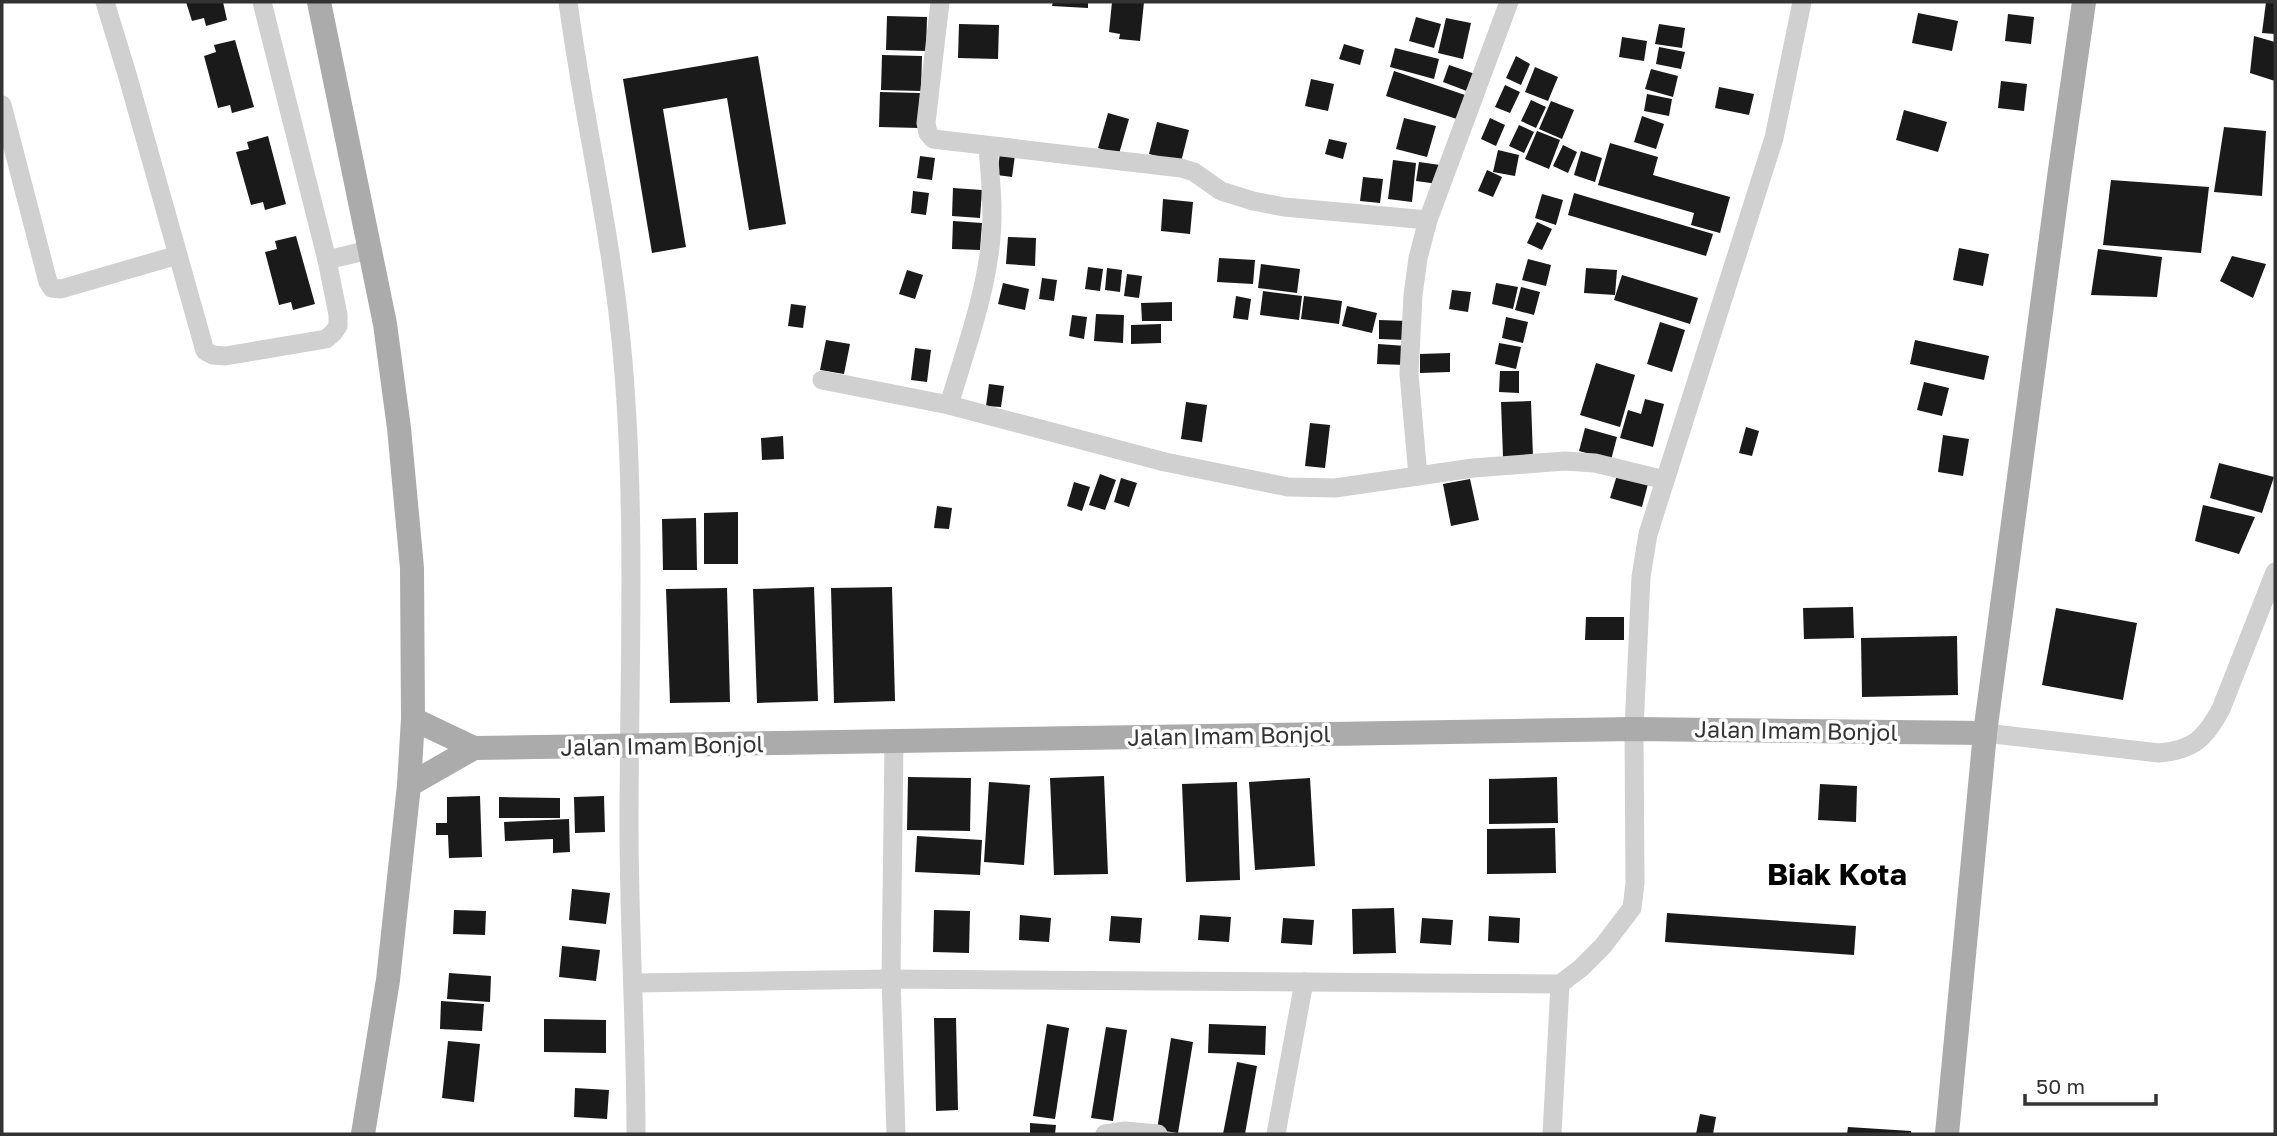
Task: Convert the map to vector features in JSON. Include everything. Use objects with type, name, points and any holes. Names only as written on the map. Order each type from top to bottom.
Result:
[{"type":"main road","points":[[319,2],[385,324],[412,568],[413,719],[409,785],[388,980],[363,1134]]},
{"type":"main road","points":[[1947,1134],[1985,733],[2084,2]]},
{"type":"main road","points":[[413,719],[474,748]]},
{"type":"main road","name":"Jalan Imam Bonjol","points":[[474,748],[1634,730],[1985,733]]},
{"type":"main road","points":[[409,785],[474,748]]},
{"type":"street","points":[[105,2],[205,351],[213,355],[257,351],[326,339],[338,326],[327,260],[262,2]]},
{"type":"street","points":[[568,2],[608,240],[621,339],[628,434],[631,747],[629,827],[636,1134]]},
{"type":"street","points":[[940,2],[926,123],[928,133],[933,139],[1181,168],[1194,172],[1229,194],[1284,206],[1428,220]]},
{"type":"street","points":[[1418,476],[1409,374],[1413,295],[1418,258],[1428,220],[1509,2]]},
{"type":"street","points":[[634,983],[891,979],[1560,984],[1581,968],[1603,946],[1632,908],[1635,883],[1634,730],[1641,577],[1648,534],[1774,138],[1802,2]]},
{"type":"street","points":[[2,105],[48,282],[52,288],[61,289],[177,255]]},
{"type":"street","points":[[949,405],[974,319],[989,249],[992,206],[988,146]]},
{"type":"street","points":[[327,260],[369,250]]},
{"type":"street","points":[[822,380],[949,405],[1165,462],[1289,487],[1335,488],[1473,468],[1564,461],[1595,463],[1665,480]]},
{"type":"street","points":[[1985,733],[2159,753],[2175,752],[2193,744],[2209,730],[2221,709],[2274,576]]},
{"type":"street","points":[[894,742],[891,979],[896,1134]]},
{"type":"street","points":[[1276,1134],[1304,982]]},
{"type":"street","points":[[1552,1134],[1560,984]]},
{"type":"street","points":[[1105,1134],[1125,1131],[1158,1134]]},
{"type":"building","points":[[186,2],[223,2],[227,20],[206,26],[204,18],[192,21]]},
{"type":"building","points":[[1053,2],[1088,2],[1088,8],[1052,6]]},
{"type":"building","points":[[1112,2],[1144,2],[1140,41],[1119,39],[1120,34],[1109,32]]},
{"type":"building","points":[[2266,2],[2275,2],[2275,34],[2262,33]]},
{"type":"building","points":[[1918,13],[1958,21],[1952,51],[1912,43]]},
{"type":"building","points":[[2008,14],[2034,17],[2031,44],[2005,41]]},
{"type":"building","points":[[887,16],[927,17],[926,51],[886,50]]},
{"type":"building","points":[[1416,17],[1441,24],[1434,48],[1409,41]]},
{"type":"building","points":[[1446,18],[1471,23],[1463,59],[1438,53]]},
{"type":"building","points":[[959,24],[999,25],[998,59],[958,58]]},
{"type":"building","points":[[1659,24],[1685,28],[1682,48],[1655,44]]},
{"type":"building","points":[[2254,36],[2275,42],[2275,81],[2250,73]]},
{"type":"building","points":[[1622,37],[1647,41],[1644,61],[1619,57]]},
{"type":"building","points":[[235,40],[254,107],[232,113],[230,105],[218,108],[204,56],[216,52],[214,45]]},
{"type":"building","points":[[1344,44],[1364,50],[1360,65],[1339,59]]},
{"type":"building","points":[[1659,47],[1685,52],[1681,69],[1656,64]]},
{"type":"building","points":[[1395,48],[1439,59],[1434,79],[1390,67]]},
{"type":"building","points":[[882,55],[922,56],[921,91],[881,90]]},
{"type":"building","points":[[758,56],[786,224],[749,230],[727,98],[663,109],[686,247],[652,253],[623,79]]},
{"type":"building","points":[[1516,56],[1530,64],[1521,85],[1506,78]]},
{"type":"building","points":[[1449,65],[1478,75],[1472,93],[1443,82]]},
{"type":"building","points":[[1535,67],[1558,77],[1548,101],[1525,92]]},
{"type":"building","points":[[1651,69],[1678,76],[1673,97],[1645,89]]},
{"type":"building","points":[[1394,71],[1468,96],[1460,120],[1386,96]]},
{"type":"building","points":[[1311,79],[1334,84],[1328,111],[1305,106]]},
{"type":"building","points":[[2001,81],[2027,84],[2024,111],[1998,108]]},
{"type":"building","points":[[1505,85],[1520,92],[1510,113],[1495,107]]},
{"type":"building","points":[[1719,87],[1754,94],[1749,115],[1715,108]]},
{"type":"building","points":[[880,92],[920,93],[919,128],[879,127]]},
{"type":"building","points":[[1647,94],[1672,99],[1669,116],[1644,111]]},
{"type":"building","points":[[1531,100],[1546,107],[1536,128],[1521,121]]},
{"type":"building","points":[[1551,101],[1574,110],[1562,139],[1539,129]]},
{"type":"building","points":[[1904,110],[1947,122],[1938,152],[1896,140]]},
{"type":"building","points":[[1108,113],[1129,119],[1119,154],[1098,148]]},
{"type":"building","points":[[1642,116],[1664,124],[1656,149],[1634,142]]},
{"type":"building","points":[[1404,118],[1436,126],[1427,157],[1396,149]]},
{"type":"building","points":[[1490,118],[1505,125],[1496,146],[1481,139]]},
{"type":"building","points":[[1157,122],[1189,130],[1181,162],[1149,154]]},
{"type":"building","points":[[1519,125],[1534,132],[1524,153],[1509,146]]},
{"type":"building","points":[[2224,127],[2266,131],[2262,196],[2214,192]]},
{"type":"building","points":[[1537,131],[1560,140],[1549,169],[1525,159]]},
{"type":"building","points":[[268,136],[286,204],[265,210],[263,202],[251,205],[236,152],[249,149],[247,142]]},
{"type":"building","points":[[1329,139],[1347,143],[1343,159],[1325,154]]},
{"type":"building","points":[[1610,143],[1658,157],[1653,175],[1730,197],[1720,233],[1691,225],[1694,213],[1598,185]]},
{"type":"building","points":[[1563,145],[1577,152],[1568,173],[1553,166]]},
{"type":"building","points":[[1498,150],[1519,155],[1515,176],[1493,172]]},
{"type":"building","points":[[1581,151],[1602,158],[1595,182],[1574,175]]},
{"type":"building","points":[[1000,153],[1015,155],[1012,177],[997,175]]},
{"type":"building","points":[[920,156],[935,158],[932,180],[917,178]]},
{"type":"building","points":[[1393,160],[1416,163],[1412,202],[1388,199]]},
{"type":"building","points":[[1419,162],[1440,165],[1438,184],[1416,181]]},
{"type":"building","points":[[1487,170],[1502,177],[1493,197],[1478,191]]},
{"type":"building","points":[[1363,177],[1383,179],[1380,203],[1360,201]]},
{"type":"building","points":[[2111,180],[2209,187],[2201,253],[2103,245]]},
{"type":"building","points":[[953,188],[982,190],[980,218],[952,216]]},
{"type":"building","points":[[913,191],[929,193],[926,215],[911,213]]},
{"type":"building","points":[[1574,193],[1713,234],[1706,256],[1568,215]]},
{"type":"building","points":[[1542,194],[1563,200],[1556,225],[1535,218]]},
{"type":"building","points":[[1163,199],[1193,202],[1190,234],[1161,231]]},
{"type":"building","points":[[953,221],[982,223],[980,250],[952,249]]},
{"type":"building","points":[[1537,222],[1552,229],[1542,250],[1527,243]]},
{"type":"building","points":[[296,236],[315,304],[293,310],[291,302],[279,305],[265,252],[277,249],[275,241]]},
{"type":"building","points":[[1008,237],[1036,238],[1035,266],[1006,264]]},
{"type":"building","points":[[1959,248],[1989,254],[1983,286],[1953,280]]},
{"type":"building","points":[[2098,249],[2162,257],[2157,297],[2091,295]]},
{"type":"building","points":[[2232,256],[2266,264],[2253,298],[2220,281]]},
{"type":"building","points":[[1219,258],[1255,260],[1253,284],[1217,282]]},
{"type":"building","points":[[1528,259],[1551,265],[1546,286],[1522,280]]},
{"type":"building","points":[[1261,264],[1300,269],[1297,293],[1258,288]]},
{"type":"building","points":[[1088,267],[1103,269],[1100,291],[1085,289]]},
{"type":"building","points":[[1107,268],[1122,270],[1120,292],[1105,290]]},
{"type":"building","points":[[1586,268],[1617,270],[1615,295],[1584,293]]},
{"type":"building","points":[[907,270],[923,275],[915,299],[899,294]]},
{"type":"building","points":[[1127,274],[1142,276],[1139,298],[1124,296]]},
{"type":"building","points":[[1622,275],[1698,298],[1690,324],[1614,300]]},
{"type":"building","points":[[1042,278],[1057,280],[1054,301],[1039,299]]},
{"type":"building","points":[[1003,283],[1029,289],[1025,310],[998,304]]},
{"type":"building","points":[[1496,283],[1518,287],[1513,309],[1492,304]]},
{"type":"building","points":[[1521,287],[1540,292],[1534,315],[1515,310]]},
{"type":"building","points":[[1452,290],[1471,292],[1468,312],[1449,309]]},
{"type":"building","points":[[1263,291],[1302,296],[1299,320],[1260,315]]},
{"type":"building","points":[[1236,296],[1251,299],[1248,320],[1233,318]]},
{"type":"building","points":[[1304,296],[1342,301],[1339,324],[1301,319]]},
{"type":"building","points":[[1172,302],[1172,321],[1142,321],[1141,303]]},
{"type":"building","points":[[791,304],[806,306],[803,328],[788,326]]},
{"type":"building","points":[[1347,306],[1377,313],[1372,333],[1342,326]]},
{"type":"building","points":[[1096,314],[1124,315],[1123,343],[1094,341]]},
{"type":"building","points":[[1072,315],[1087,317],[1084,339],[1069,336]]},
{"type":"building","points":[[1506,317],[1528,322],[1523,343],[1502,338]]},
{"type":"building","points":[[1379,320],[1408,321],[1408,340],[1379,339]]},
{"type":"building","points":[[1660,322],[1685,330],[1672,372],[1647,364]]},
{"type":"building","points":[[1161,324],[1161,343],[1131,344],[1131,325]]},
{"type":"building","points":[[826,340],[850,344],[844,374],[820,370]]},
{"type":"building","points":[[1915,340],[1989,356],[1984,380],[1910,364]]},
{"type":"building","points":[[1499,343],[1521,347],[1516,369],[1495,364]]},
{"type":"building","points":[[1378,344],[1406,346],[1405,365],[1377,364]]},
{"type":"building","points":[[915,348],[931,350],[927,382],[911,380]]},
{"type":"building","points":[[1450,353],[1450,372],[1420,373],[1420,354]]},
{"type":"building","points":[[1596,363],[1635,375],[1620,427],[1580,415]]},
{"type":"building","points":[[1500,371],[1519,371],[1519,393],[1499,392]]},
{"type":"building","points":[[1924,382],[1949,388],[1942,416],[1917,410]]},
{"type":"building","points":[[989,384],[1004,386],[1001,407],[986,406]]},
{"type":"building","points":[[1645,399],[1664,404],[1653,447],[1620,438],[1628,410],[1641,414]]},
{"type":"building","points":[[1531,401],[1533,457],[1503,457],[1501,402]]},
{"type":"building","points":[[1186,402],[1207,405],[1202,442],[1181,439]]},
{"type":"building","points":[[1310,423],[1330,425],[1325,468],[1305,466]]},
{"type":"building","points":[[1746,427],[1759,431],[1752,456],[1739,453]]},
{"type":"building","points":[[1585,428],[1617,437],[1611,460],[1579,451]]},
{"type":"building","points":[[1943,435],[1969,439],[1963,476],[1938,472]]},
{"type":"building","points":[[783,436],[784,459],[762,460],[761,438]]},
{"type":"building","points":[[2219,463],[2274,477],[2262,513],[2210,498]]},
{"type":"building","points":[[1100,474],[1116,480],[1105,510],[1089,505]]},
{"type":"building","points":[[1617,475],[1648,484],[1642,507],[1610,498]]},
{"type":"building","points":[[1121,478],[1137,483],[1129,507],[1114,502]]},
{"type":"building","points":[[1470,479],[1479,520],[1451,526],[1443,484]]},
{"type":"building","points":[[1074,482],[1090,487],[1082,511],[1067,506]]},
{"type":"building","points":[[2203,505],[2255,517],[2239,554],[2195,541]]},
{"type":"building","points":[[937,506],[952,508],[949,529],[934,528]]},
{"type":"building","points":[[738,512],[738,564],[704,564],[704,513]]},
{"type":"building","points":[[696,518],[697,570],[663,570],[662,519]]},
{"type":"building","points":[[814,587],[818,701],[757,703],[753,589]]},
{"type":"building","points":[[892,587],[895,701],[834,703],[831,588]]},
{"type":"building","points":[[727,588],[730,702],[670,703],[666,589]]},
{"type":"building","points":[[1853,607],[1854,638],[1804,639],[1803,608]]},
{"type":"building","points":[[2056,608],[2137,623],[2123,700],[2042,685]]},
{"type":"building","points":[[1586,617],[1624,617],[1624,640],[1585,640]]},
{"type":"building","points":[[1957,636],[1958,695],[1862,697],[1861,638]]},
{"type":"building","points":[[1104,776],[1108,874],[1054,875],[1050,778]]},
{"type":"building","points":[[908,777],[971,778],[970,831],[907,830]]},
{"type":"building","points":[[1557,777],[1558,823],[1489,824],[1489,779]]},
{"type":"building","points":[[1310,778],[1315,866],[1255,870],[1249,782]]},
{"type":"building","points":[[989,782],[1030,785],[1024,865],[984,862]]},
{"type":"building","points":[[1237,782],[1240,880],[1186,882],[1182,784]]},
{"type":"building","points":[[1820,784],[1857,786],[1856,822],[1818,820]]},
{"type":"building","points":[[480,796],[482,857],[449,858],[448,835],[436,835],[436,823],[447,823],[447,797]]},
{"type":"building","points":[[604,796],[605,832],[575,833],[574,797]]},
{"type":"building","points":[[499,797],[560,798],[560,818],[499,818]]},
{"type":"building","points":[[569,819],[570,852],[553,853],[553,839],[505,841],[504,822]]},
{"type":"building","points":[[1555,828],[1556,873],[1487,874],[1487,829]]},
{"type":"building","points":[[917,836],[982,840],[980,875],[915,872]]},
{"type":"building","points":[[572,889],[610,893],[606,924],[569,920]]},
{"type":"building","points":[[1394,908],[1396,953],[1353,954],[1352,909]]},
{"type":"building","points":[[454,910],[486,911],[485,935],[453,934]]},
{"type":"building","points":[[934,910],[970,911],[969,953],[933,952]]},
{"type":"building","points":[[1667,913],[1856,926],[1854,955],[1665,942]]},
{"type":"building","points":[[1020,915],[1051,918],[1049,942],[1019,940]]},
{"type":"building","points":[[1200,915],[1231,917],[1229,942],[1198,940]]},
{"type":"building","points":[[1111,916],[1142,918],[1140,943],[1109,941]]},
{"type":"building","points":[[1489,916],[1520,918],[1519,943],[1488,941]]},
{"type":"building","points":[[1283,918],[1314,920],[1312,945],[1281,943]]},
{"type":"building","points":[[1422,918],[1453,920],[1451,945],[1420,943]]},
{"type":"building","points":[[562,946],[600,950],[596,981],[559,977]]},
{"type":"building","points":[[449,973],[491,976],[490,1002],[447,999]]},
{"type":"building","points":[[441,1001],[484,1004],[482,1031],[440,1029]]},
{"type":"building","points":[[934,1018],[956,1018],[958,1110],[936,1111]]},
{"type":"building","points":[[544,1019],[606,1020],[606,1053],[544,1052]]},
{"type":"building","points":[[1047,1024],[1069,1028],[1055,1119],[1033,1116]]},
{"type":"building","points":[[1209,1024],[1266,1026],[1265,1055],[1208,1053]]},
{"type":"building","points":[[1106,1027],[1127,1030],[1113,1121],[1091,1118]]},
{"type":"building","points":[[1171,1038],[1193,1042],[1178,1133],[1157,1130]]},
{"type":"building","points":[[448,1041],[480,1044],[474,1102],[442,1098]]},
{"type":"building","points":[[1237,1062],[1257,1066],[1245,1134],[1223,1134]]},
{"type":"building","points":[[575,1088],[609,1090],[607,1119],[574,1117]]},
{"type":"building","points":[[1700,1114],[1716,1117],[1713,1134],[1696,1134]]},
{"type":"building","points":[[1030,1123],[1056,1125],[1055,1134],[1030,1134]]},
{"type":"building","points":[[1848,1127],[1911,1131],[1911,1134],[1847,1134]]},
{"type":"district","name":"Biak Kota","points":[[1837,875]]}]
